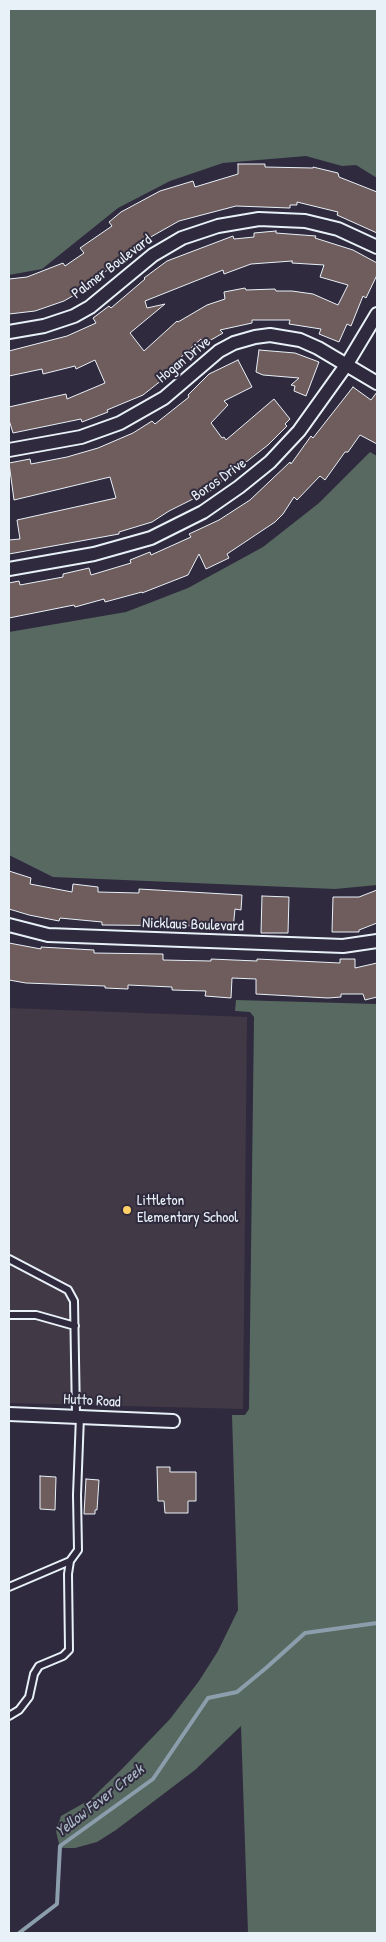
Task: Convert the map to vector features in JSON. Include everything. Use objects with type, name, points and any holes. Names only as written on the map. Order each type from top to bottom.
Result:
[{"type":"street","name":"Palmer Boulevard","points":[[9,332],[44,326],[74,316],[90,307],[153,255],[182,238],[218,226],[259,219],[305,221],[338,229],[377,248]]},
{"type":"street","name":"Boros Drive","points":[[9,569],[94,554],[130,545],[172,529],[203,512],[239,487],[281,450],[310,416],[347,364],[377,314]]},
{"type":"street","name":"Hogan Drive","points":[[9,450],[81,437],[120,423],[164,398],[219,351],[234,343],[255,337],[277,336],[300,340],[347,364],[377,383]]},
{"type":"street","name":"Nicklaus Boulevard","points":[[9,925],[32,933],[67,936],[343,946],[377,941]]},
{"type":"street","name":"Hutto Road","points":[[9,1414],[173,1421]]},
{"type":"lane","points":[[9,1259],[68,1290],[74,1301],[78,1416],[78,1550],[70,1561],[68,1574],[69,1650],[63,1656],[39,1666],[34,1674],[29,1697],[19,1710],[9,1716]]},
{"type":"lane","points":[[9,1316],[36,1315],[75,1326]]},
{"type":"lane","points":[[9,1588],[70,1561]]},
{"type":"shaded area","name":"Littleton Elementary School","points":[[9,1008],[247,1017],[243,1409],[9,1403]]},
{"type":"green space","points":[[9,9],[377,9],[377,178],[356,165],[342,166],[306,156],[223,163],[170,181],[118,208],[42,269],[9,275]]},
{"type":"green space","points":[[370,452],[377,456],[377,885],[335,889],[53,877],[9,855],[9,632],[126,612],[188,588],[263,547],[319,503]]},
{"type":"green space","points":[[236,1000],[377,1004],[377,1933],[248,1933],[241,1726],[195,1770],[116,1830],[97,1842],[75,1848],[60,1848],[56,1831],[61,1816],[91,1799],[170,1719],[199,1681],[218,1651],[238,1610],[232,1415],[245,1415],[249,1409],[254,1017],[250,1012],[235,1011]]},
{"type":"building","points":[[238,164],[265,164],[265,167],[313,167],[338,173],[339,177],[377,192],[377,233],[337,215],[338,212],[297,202],[297,205],[290,205],[290,208],[236,206],[179,221],[140,243],[142,246],[89,283],[90,286],[64,301],[35,311],[9,314],[9,279],[27,277],[63,263],[65,266],[84,253],[80,248],[112,226],[109,222],[121,212],[160,191],[193,181],[195,187],[238,174]]},
{"type":"building","points":[[276,231],[276,233],[316,236],[315,238],[353,250],[377,263],[377,275],[366,298],[363,296],[351,326],[347,324],[339,342],[319,334],[321,329],[289,324],[290,320],[252,320],[252,323],[220,330],[223,333],[204,344],[201,339],[169,368],[172,372],[143,395],[107,410],[108,412],[82,422],[81,419],[13,433],[9,420],[9,407],[66,394],[67,399],[105,383],[95,360],[76,369],[75,366],[43,374],[42,369],[9,376],[9,351],[67,336],[96,323],[93,318],[109,306],[111,308],[144,278],[167,261],[233,236],[234,239],[254,237],[254,233]],"holes":[[[292,261],[292,263],[324,265],[320,277],[348,285],[338,305],[313,294],[276,291],[275,289],[246,290],[245,288],[224,292],[225,299],[207,305],[177,321],[144,351],[130,333],[165,304],[147,308],[145,301],[223,270],[224,274],[251,264]]]},
{"type":"building","points":[[259,350],[295,353],[319,362],[306,396],[294,391],[295,386],[291,385],[299,378],[263,375],[256,372]]},
{"type":"building","points":[[238,360],[252,387],[224,401],[228,405],[211,423],[222,438],[224,437],[226,440],[274,399],[290,419],[285,424],[287,426],[268,445],[219,485],[197,500],[195,498],[152,522],[119,532],[119,534],[9,554],[9,540],[20,539],[17,520],[116,498],[110,477],[14,500],[9,463],[30,459],[31,464],[67,457],[98,448],[133,433],[152,421],[155,424],[189,397],[188,395],[209,374]]},
{"type":"building","points":[[353,387],[371,400],[377,392],[377,444],[360,435],[325,480],[320,476],[297,500],[294,497],[283,514],[275,522],[227,554],[229,558],[206,569],[199,554],[188,575],[142,593],[105,602],[104,599],[75,607],[74,605],[9,618],[9,583],[19,581],[20,585],[63,577],[63,574],[89,568],[91,575],[131,563],[130,560],[150,552],[151,555],[191,537],[189,534],[219,520],[250,500],[290,462],[291,464],[311,436],[313,438]]},
{"type":"building","points":[[9,871],[31,878],[30,884],[72,892],[73,884],[98,887],[98,892],[139,893],[139,889],[242,895],[241,910],[235,909],[233,929],[211,926],[102,925],[102,922],[60,918],[59,921],[9,909]]},
{"type":"building","points":[[377,890],[377,923],[359,930],[359,932],[332,932],[333,897],[359,897]]},
{"type":"building","points":[[262,896],[289,897],[288,933],[261,933]]},
{"type":"building","points":[[9,943],[41,949],[41,947],[94,950],[94,953],[163,954],[163,960],[211,961],[211,959],[257,961],[257,959],[340,963],[340,959],[355,959],[355,968],[377,963],[377,997],[365,1000],[363,994],[341,994],[341,997],[328,998],[256,994],[256,979],[232,978],[231,998],[205,996],[206,991],[172,990],[172,987],[128,985],[128,989],[105,988],[105,986],[26,983],[9,980]]},
{"type":"building","points":[[157,1467],[170,1467],[170,1472],[196,1472],[196,1501],[188,1501],[188,1513],[165,1513],[164,1501],[158,1501]]},
{"type":"building","points":[[40,1476],[56,1477],[55,1510],[40,1509]]},
{"type":"building","points":[[86,1479],[99,1480],[97,1510],[95,1510],[95,1514],[84,1514]]},
{"type":"waterway","name":"Yellow Fever Creek","points":[[19,1933],[57,1904],[60,1846],[153,1779],[208,1698],[237,1692],[305,1633],[377,1623]]},
{"type":"place","name":"Littleton Elementary School","points":[[127,1210]]}]
